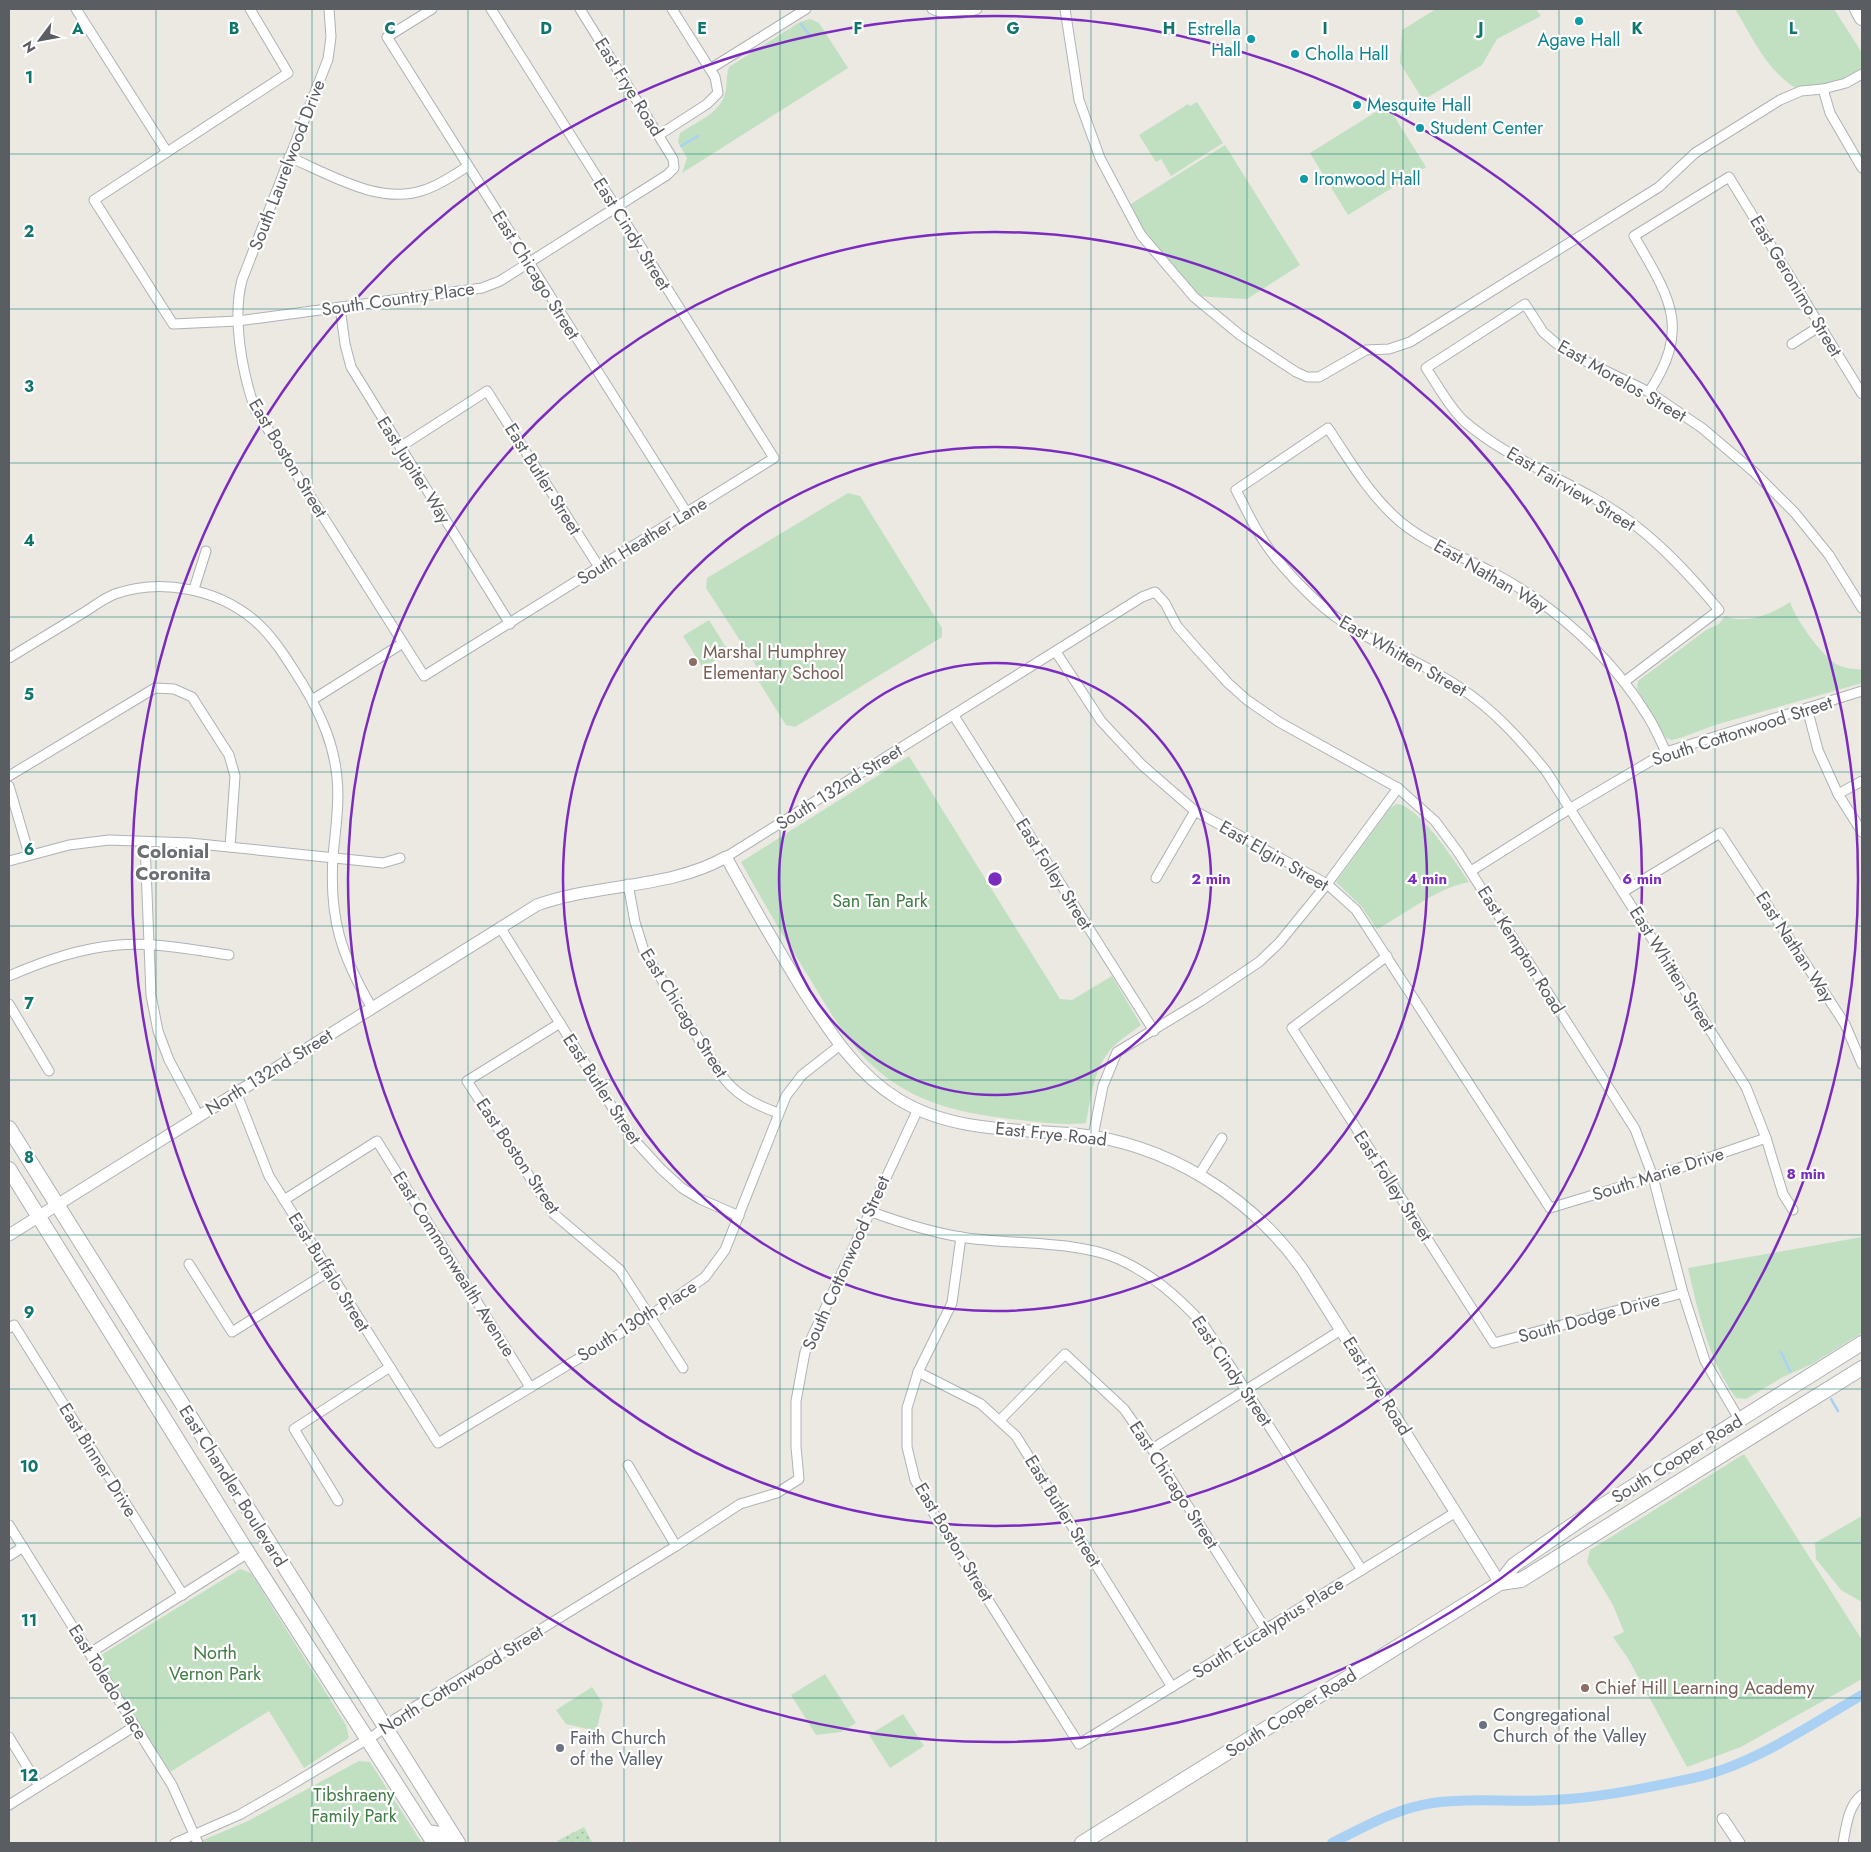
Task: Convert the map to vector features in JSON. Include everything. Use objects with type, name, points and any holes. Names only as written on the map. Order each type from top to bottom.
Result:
[{"type":"main road","points":[[1857,9],[1862,18]]},
{"type":"main road","name":"East Chandler Boulevard","points":[[9,1128],[458,1843]]},
{"type":"main road","name":"East Chandler Boulevard","points":[[9,1169],[248,1553],[369,1738],[430,1838]]},
{"type":"main road","name":"South Cooper Road","points":[[1082,1843],[1500,1583],[1514,1565],[1558,1535],[1862,1343]]},
{"type":"main road","name":"South Cooper Road","points":[[1500,1583],[1521,1580],[1862,1368]]},
{"type":"main road","points":[[1739,1420],[1750,1437]]},
{"type":"main road","points":[[1558,1535],[1568,1551]]},
{"type":"main road","points":[[430,1838],[440,1834],[446,1843]]},
{"type":"street","points":[[76,9],[167,152]]},
{"type":"street","points":[[238,321],[173,324],[94,200],[288,73],[250,9]]},
{"type":"street","name":"South Laurelwood Drive","points":[[238,321],[238,296],[242,280],[328,59],[331,37],[330,9]]},
{"type":"street","name":"East Chicago Street","points":[[432,9],[386,37],[687,513]]},
{"type":"street","name":"East Cindy Street","points":[[491,9],[774,458]]},
{"type":"street","name":"East Frye Road","points":[[580,9],[659,135],[673,159],[674,168]]},
{"type":"street","points":[[659,135],[713,100],[718,93],[718,85],[710,69],[672,9]]},
{"type":"street","points":[[710,69],[806,9]]},
{"type":"street","points":[[932,9],[937,12],[956,14],[977,9]]},
{"type":"street","points":[[1065,9],[1079,100],[1101,160],[1141,235],[1200,302],[1240,335],[1296,372],[1307,377],[1319,377],[1366,350],[1388,349],[1410,342],[1659,187],[1695,153],[1780,100],[1802,91],[1823,89],[1846,82],[1862,74]]},
{"type":"street","points":[[1823,89],[1830,113],[1862,168]]},
{"type":"street","points":[[289,157],[370,191],[399,195],[423,191],[468,166]]},
{"type":"street","name":"South Country Place","points":[[238,321],[482,288],[500,281],[667,175],[674,168]]},
{"type":"street","name":"East Geronimo Street","points":[[1649,392],[1662,372],[1673,339],[1672,322],[1670,305],[1658,277],[1634,236],[1729,177],[1862,394]]},
{"type":"street","name":"East Morelos Street","points":[[1526,304],[1542,332],[1557,344],[1577,357],[1649,392],[1702,428],[1754,472],[1782,499],[1829,555],[1862,608]]},
{"type":"street","name":"East Fairview Street","points":[[1526,304],[1426,368],[1462,419],[1488,440],[1599,501],[1636,526],[1688,572],[1718,610],[1624,682]]},
{"type":"street","name":"East Jupiter Way","points":[[340,307],[345,344],[351,367],[510,624]]},
{"type":"street","name":"East Boston Street","points":[[238,321],[248,388],[255,408],[424,676],[510,624]]},
{"type":"street","points":[[1792,344],[1820,326]]},
{"type":"street","name":"East Butler Street","points":[[400,447],[487,391],[599,567]]},
{"type":"street","name":"East Whitten Street","points":[[1328,428],[1236,490],[1264,542],[1292,576],[1332,614],[1362,634],[1458,686],[1485,706],[1517,736],[1546,770],[1746,1087],[1766,1138],[1783,1194],[1792,1210]]},
{"type":"street","name":"East Nathan Way","points":[[1328,428],[1362,481],[1394,517],[1436,544],[1493,573],[1534,597],[1582,636],[1624,682],[1648,716],[1666,752]]},
{"type":"street","name":"South Heather Lane","points":[[510,624],[774,458]]},
{"type":"street","points":[[194,589],[206,551]]},
{"type":"street","points":[[9,658],[115,594],[166,586],[194,589],[232,604],[255,621],[283,654],[312,700],[331,740],[337,778],[333,903],[344,956],[372,1008]]},
{"type":"street","name":"South 132nd Street","points":[[500,927],[537,905],[552,900],[628,884],[681,876],[712,865],[954,716],[1142,597],[1155,592]]},
{"type":"street","name":"East Kempton Road","points":[[1155,592],[1165,603],[1177,626],[1228,683],[1247,700],[1279,722],[1398,788],[1435,821],[1471,871],[1635,1129],[1653,1177],[1683,1294],[1705,1361],[1739,1420]]},
{"type":"street","points":[[312,700],[403,642]]},
{"type":"street","name":"East Elgin Street","points":[[1056,652],[1101,721],[1142,765],[1195,811],[1327,884],[1356,910],[1550,1208]]},
{"type":"street","points":[[9,776],[155,688],[174,689],[192,697],[229,755],[235,776],[230,847]]},
{"type":"street","name":"South Cottonwood Street","points":[[1471,871],[1571,808],[1666,752],[1862,691]]},
{"type":"street","points":[[1807,708],[1818,750],[1838,794],[1862,832]]},
{"type":"street","name":"East Folley Street","points":[[954,716],[1154,1031]]},
{"type":"street","points":[[1838,794],[1862,781]]},
{"type":"street","points":[[9,786],[29,854]]},
{"type":"street","points":[[1093,1136],[1103,1086],[1117,1052],[1154,1031],[1259,962],[1279,943],[1327,884],[1398,788]]},
{"type":"street","points":[[1156,878],[1195,811]]},
{"type":"street","name":"East Nathan Way","points":[[1624,892],[1720,833],[1845,1024],[1862,1064]]},
{"type":"street","points":[[9,861],[29,854],[69,845],[109,840],[190,842],[383,863],[400,858]]},
{"type":"street","points":[[145,842],[151,945],[151,995],[158,1031],[169,1060],[199,1116]]},
{"type":"street","name":"East Frye Road","points":[[726,857],[782,956],[839,1046],[878,1085],[898,1099],[918,1109],[969,1125],[1093,1136],[1152,1153],[1199,1175],[1238,1202],[1272,1231],[1290,1252],[1341,1330],[1500,1583]]},
{"type":"street","name":"East Chicago Street","points":[[628,884],[635,922],[644,951],[720,1073],[728,1085],[741,1096],[778,1113]]},
{"type":"street","name":"East Butler Street","points":[[500,927],[629,1134],[682,1188],[700,1199],[738,1216]]},
{"type":"street","name":"North 132nd Street","points":[[9,1235],[500,927]]},
{"type":"street","points":[[9,976],[52,957],[118,945],[151,945],[229,955]]},
{"type":"street","name":"East Folley Street","points":[[1387,956],[1292,1028],[1494,1343]]},
{"type":"street","points":[[9,1004],[49,1071]]},
{"type":"street","name":"East Boston Street","points":[[560,1023],[467,1081],[554,1214],[620,1270],[651,1315],[683,1368]]},
{"type":"street","name":"South 130th Place","points":[[438,1443],[651,1315],[693,1287],[710,1272],[725,1250],[778,1113],[794,1084],[809,1068],[839,1046]]},
{"type":"street","name":"East Buffalo Street","points":[[236,1092],[269,1176],[438,1443]]},
{"type":"street","name":"South Cottonwood Street","points":[[740,1504],[776,1493],[799,1479],[796,1447],[796,1401],[805,1352],[918,1109]]},
{"type":"street","points":[[1199,1175],[1222,1138]]},
{"type":"street","name":"South Marie Drive","points":[[1550,1208],[1653,1177],[1766,1138]]},
{"type":"street","name":"East Commonwealth Avenue","points":[[284,1200],[377,1141],[530,1387]]},
{"type":"street","name":"East Cindy Street","points":[[869,1211],[915,1227],[961,1237],[1086,1250],[1114,1257],[1146,1273],[1176,1296],[1203,1324],[1362,1570]]},
{"type":"street","name":"East Boston Street","points":[[961,1237],[952,1303],[918,1372],[907,1408],[907,1447],[915,1480],[1079,1744]]},
{"type":"street","points":[[190,1264],[232,1332],[328,1272]]},
{"type":"street","name":"South Dodge Drive","points":[[1494,1343],[1683,1294]]},
{"type":"street","name":"East Binner Drive","points":[[11,1326],[183,1595]]},
{"type":"street","points":[[1152,1448],[1341,1330]]},
{"type":"street","name":"East Chicago Street","points":[[1000,1420],[1065,1354],[1124,1409],[1152,1448],[1266,1630]]},
{"type":"street","points":[[338,1501],[294,1429],[390,1367]]},
{"type":"street","name":"East Butler Street","points":[[918,1372],[968,1395],[1000,1420],[1016,1436],[1172,1687]]},
{"type":"street","points":[[628,1465],[676,1546]]},
{"type":"street","name":"North Cottonwood Street","points":[[175,1843],[266,1800],[369,1738],[399,1716],[676,1546],[740,1504]]},
{"type":"street","name":"South Eucalyptus Place","points":[[1079,1744],[1456,1512]]},
{"type":"street","name":"East Toledo Place","points":[[9,1525],[172,1785],[198,1843]]},
{"type":"street","points":[[9,1556],[23,1547]]},
{"type":"street","points":[[90,1653],[248,1553]]},
{"type":"street","points":[[9,1805],[136,1726]]},
{"type":"street","points":[[9,1737],[39,1786]]},
{"type":"street","points":[[1843,1843],[1847,1821],[1858,1798],[1862,1795]]},
{"type":"street","points":[[1723,1819],[1740,1843]]},
{"type":"green space","points":[[1436,9],[1536,9],[1541,16],[1497,39],[1482,65],[1423,100],[1400,63],[1402,30]]},
{"type":"green space","points":[[1735,9],[1834,9],[1862,53],[1862,74],[1846,83],[1801,91],[1789,84],[1771,66]]},
{"type":"green space","points":[[810,19],[819,23],[848,68],[682,173],[687,158],[678,142],[680,133],[718,107],[725,94],[729,67],[800,22]]},
{"type":"green space","points":[[1197,102],[1223,143],[1171,176],[1161,159],[1156,162],[1139,135],[1188,104],[1190,106]]},
{"type":"green space","points":[[1387,105],[1426,167],[1348,215],[1310,153]]},
{"type":"green space","points":[[1225,145],[1300,265],[1247,299],[1193,296],[1141,235],[1126,207]]},
{"type":"green space","points":[[848,493],[860,496],[942,628],[942,637],[795,727],[786,725],[754,674],[759,670],[706,588],[707,578]]},
{"type":"green space","points":[[1790,602],[1803,626],[1823,653],[1839,665],[1862,670],[1862,683],[1715,725],[1683,737],[1672,740],[1666,738],[1637,689],[1638,681],[1706,630],[1719,624],[1725,616],[1750,619],[1775,611]]},
{"type":"green space","points":[[709,620],[729,652],[703,668],[683,636]]},
{"type":"green space","name":"San Tan Park","points":[[909,756],[1060,999],[1072,1000],[1112,976],[1141,1025],[1113,1047],[1101,1063],[1094,1082],[1086,1123],[1044,1123],[962,1111],[924,1099],[884,1076],[859,1052],[838,1024],[783,936],[741,862]]},
{"type":"green space","points":[[1396,804],[1405,807],[1426,824],[1469,882],[1457,885],[1433,896],[1377,929],[1361,906],[1336,882],[1390,808]]},
{"type":"green space","points":[[1862,1237],[1862,1333],[1812,1364],[1783,1377],[1746,1399],[1736,1398],[1719,1368],[1706,1336],[1688,1268]]},
{"type":"green space","points":[[1744,1454],[1862,1640],[1862,1679],[1741,1747],[1687,1767],[1629,1660],[1613,1637],[1624,1632],[1613,1605],[1587,1562],[1590,1550]]},
{"type":"green space","points":[[1862,1516],[1862,1602],[1841,1590],[1816,1559],[1815,1543]]},
{"type":"green space","name":"North Vernon Park","points":[[240,1569],[251,1573],[346,1725],[349,1738],[304,1768],[269,1711],[170,1772],[104,1666],[101,1655]]},
{"type":"green space","points":[[825,1674],[856,1723],[841,1732],[816,1735],[791,1695]]},
{"type":"green space","points":[[592,1687],[603,1704],[596,1731],[566,1724],[556,1710]]},
{"type":"green space","points":[[903,1714],[924,1746],[890,1768],[869,1735]]},
{"type":"green space","name":"Tibshraeny Family Park","points":[[359,1761],[370,1762],[422,1843],[196,1843],[248,1821]]},
{"type":"green space","points":[[584,1827],[592,1842],[558,1843],[557,1841]]},
{"type":"waterway","points":[[801,24],[811,37]]},
{"type":"waterway","points":[[681,146],[698,136]]},
{"type":"waterway","points":[[1781,1352],[1790,1371]]},
{"type":"waterway","points":[[1831,1399],[1838,1411]]},
{"type":"waterway","points":[[1332,1843],[1394,1814],[1420,1805],[1463,1800],[1539,1801],[1571,1799],[1639,1789],[1712,1773],[1757,1755],[1862,1695]]},
{"type":"place","name":"Agave Hall","points":[[1579,21]]},
{"type":"place","name":"Estrella Hall","points":[[1251,39]]},
{"type":"place","name":"Cholla Hall","points":[[1295,54]]},
{"type":"place","name":"Mesquite Hall","points":[[1357,105]]},
{"type":"place","name":"Student Center","points":[[1420,128]]},
{"type":"place","name":"Ironwood Hall","points":[[1304,179]]},
{"type":"place","name":"Marshal Humphrey Elementary School","points":[[693,662]]},
{"type":"place","name":"Chief Hill Learning Academy","points":[[1585,1688]]},
{"type":"place","name":"Congregational Church of the Valley","points":[[1483,1725]]},
{"type":"place","name":"Faith Church of the Valley","points":[[560,1748]]},
{"type":"district","name":"Colonial Coronita","points":[[173,862]]}]
